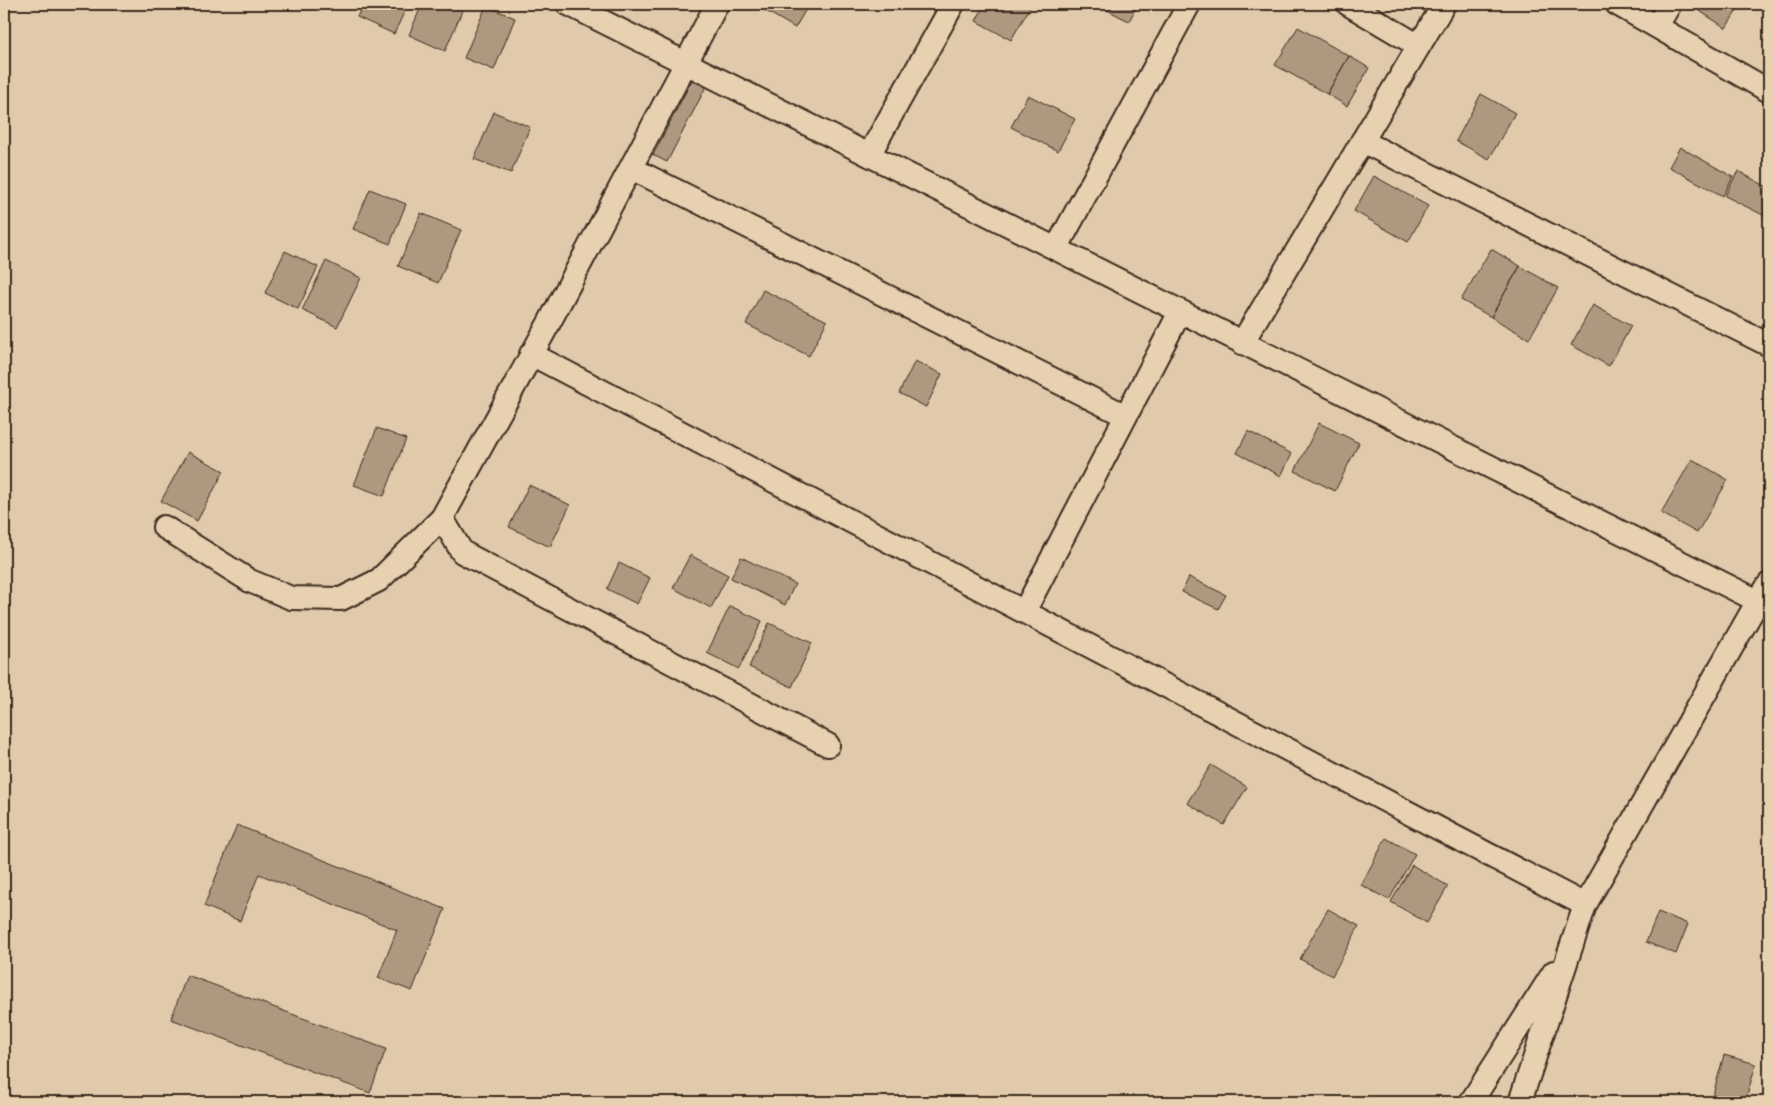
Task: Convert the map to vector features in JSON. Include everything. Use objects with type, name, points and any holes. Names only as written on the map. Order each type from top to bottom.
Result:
[{"type":"street","points":[[568,4],[1242,343],[1763,593],[1585,906],[1520,1102]]},
{"type":"street","points":[[164,528],[250,581],[292,598],[342,599],[379,580],[442,518],[532,354],[717,4]]},
{"type":"street","points":[[869,155],[952,4]]},
{"type":"street","points":[[1056,249],[1189,4]]},
{"type":"street","points":[[1348,4],[1418,46]]},
{"type":"street","points":[[1242,343],[1444,4]]},
{"type":"street","points":[[1617,4],[1769,91]]},
{"type":"street","points":[[1657,26],[1670,4]]},
{"type":"street","points":[[1362,141],[1769,345]]},
{"type":"street","points":[[631,168],[1126,416]]},
{"type":"street","points":[[1024,612],[1180,312]]},
{"type":"street","points":[[532,354],[1585,906]]},
{"type":"street","points":[[442,518],[462,552],[828,745]]},
{"type":"street","points":[[1472,1102],[1572,943]]},
{"type":"building","points":[[363,4],[408,4],[394,34],[357,17]]},
{"type":"building","points":[[422,4],[465,4],[445,51],[409,35]]},
{"type":"building","points":[[754,4],[809,4],[795,28]]},
{"type":"building","points":[[985,4],[1032,4],[1011,40],[976,21]]},
{"type":"building","points":[[1095,4],[1138,4],[1129,21]]},
{"type":"building","points":[[1689,4],[1741,4],[1726,28]]},
{"type":"building","points":[[486,6],[515,18],[494,70],[464,58]]},
{"type":"building","points":[[1298,27],[1349,56],[1327,94],[1275,65]]},
{"type":"building","points":[[1349,56],[1369,68],[1347,106],[1327,94]]},
{"type":"building","points":[[693,78],[707,85],[667,162],[653,155]]},
{"type":"building","points":[[1481,94],[1515,113],[1489,159],[1456,141]]},
{"type":"building","points":[[1028,95],[1075,119],[1058,151],[1011,127]]},
{"type":"building","points":[[494,112],[530,127],[511,173],[474,159]]},
{"type":"building","points":[[1680,147],[1733,177],[1723,196],[1669,167]]},
{"type":"building","points":[[1738,171],[1769,188],[1769,218],[1725,196]]},
{"type":"building","points":[[1374,176],[1428,206],[1408,242],[1354,211]]},
{"type":"building","points":[[370,189],[406,204],[390,244],[353,229]]},
{"type":"building","points":[[421,213],[461,230],[438,283],[398,266]]},
{"type":"building","points":[[1491,249],[1520,266],[1491,317],[1461,300]]},
{"type":"building","points":[[285,251],[318,267],[298,309],[265,293]]},
{"type":"building","points":[[326,261],[361,278],[337,327],[302,310]]},
{"type":"building","points":[[1520,266],[1558,288],[1529,339],[1491,317]]},
{"type":"building","points":[[763,290],[827,321],[809,356],[746,324]]},
{"type":"building","points":[[1593,305],[1631,326],[1609,366],[1571,345]]},
{"type":"building","points":[[915,361],[942,374],[926,407],[899,393]]},
{"type":"building","points":[[1319,423],[1359,443],[1335,491],[1295,471]]},
{"type":"building","points":[[377,428],[406,439],[384,496],[354,485]]},
{"type":"building","points":[[1248,431],[1292,454],[1281,476],[1237,453]]},
{"type":"building","points":[[188,452],[224,471],[197,521],[161,501]]},
{"type":"building","points":[[1692,459],[1728,480],[1697,533],[1661,513]]},
{"type":"building","points":[[529,485],[570,505],[550,547],[509,527]]},
{"type":"building","points":[[690,555],[728,575],[711,608],[673,588]]},
{"type":"building","points":[[741,557],[795,584],[785,605],[731,578]]},
{"type":"building","points":[[619,563],[650,578],[637,604],[607,589]]},
{"type":"building","points":[[1189,577],[1226,595],[1218,609],[1182,592]]},
{"type":"building","points":[[730,606],[762,621],[739,669],[707,653]]},
{"type":"building","points":[[769,623],[812,643],[792,687],[749,667]]},
{"type":"building","points":[[1211,765],[1247,787],[1224,825],[1187,803]]},
{"type":"building","points":[[237,825],[445,909],[412,991],[378,978],[397,930],[259,874],[240,921],[204,906]]},
{"type":"building","points":[[1386,838],[1415,854],[1389,900],[1361,885]]},
{"type":"building","points":[[1412,865],[1448,886],[1427,923],[1391,902]]},
{"type":"building","points":[[1328,909],[1359,926],[1332,976],[1300,959]]},
{"type":"building","points":[[1658,912],[1688,924],[1676,954],[1646,942]]},
{"type":"building","points":[[187,975],[386,1049],[370,1093],[171,1019]]},
{"type":"building","points":[[1724,1055],[1756,1064],[1745,1102],[1711,1102]]}]
